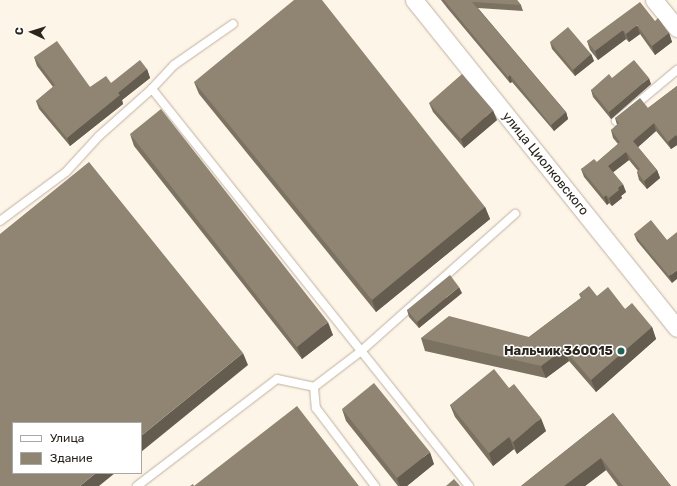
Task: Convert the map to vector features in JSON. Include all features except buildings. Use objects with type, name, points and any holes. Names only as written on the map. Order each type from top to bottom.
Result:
[{"type":"street","name":"улица Циолковского","points":[[414,0],[677,328]]},
{"type":"street","points":[[654,0],[677,28]]},
{"type":"lane","points":[[0,221],[66,172],[99,136],[152,89],[174,65],[233,24]]},
{"type":"lane","points":[[616,121],[677,70]]},
{"type":"lane","points":[[152,89],[360,352],[469,486]]},
{"type":"lane","points":[[137,486],[277,379],[314,387],[360,352],[515,214]]},
{"type":"lane","points":[[314,387],[316,408],[375,486]]},
{"type":"place","name":"Нальчик 360015","points":[[621,351]]}]
